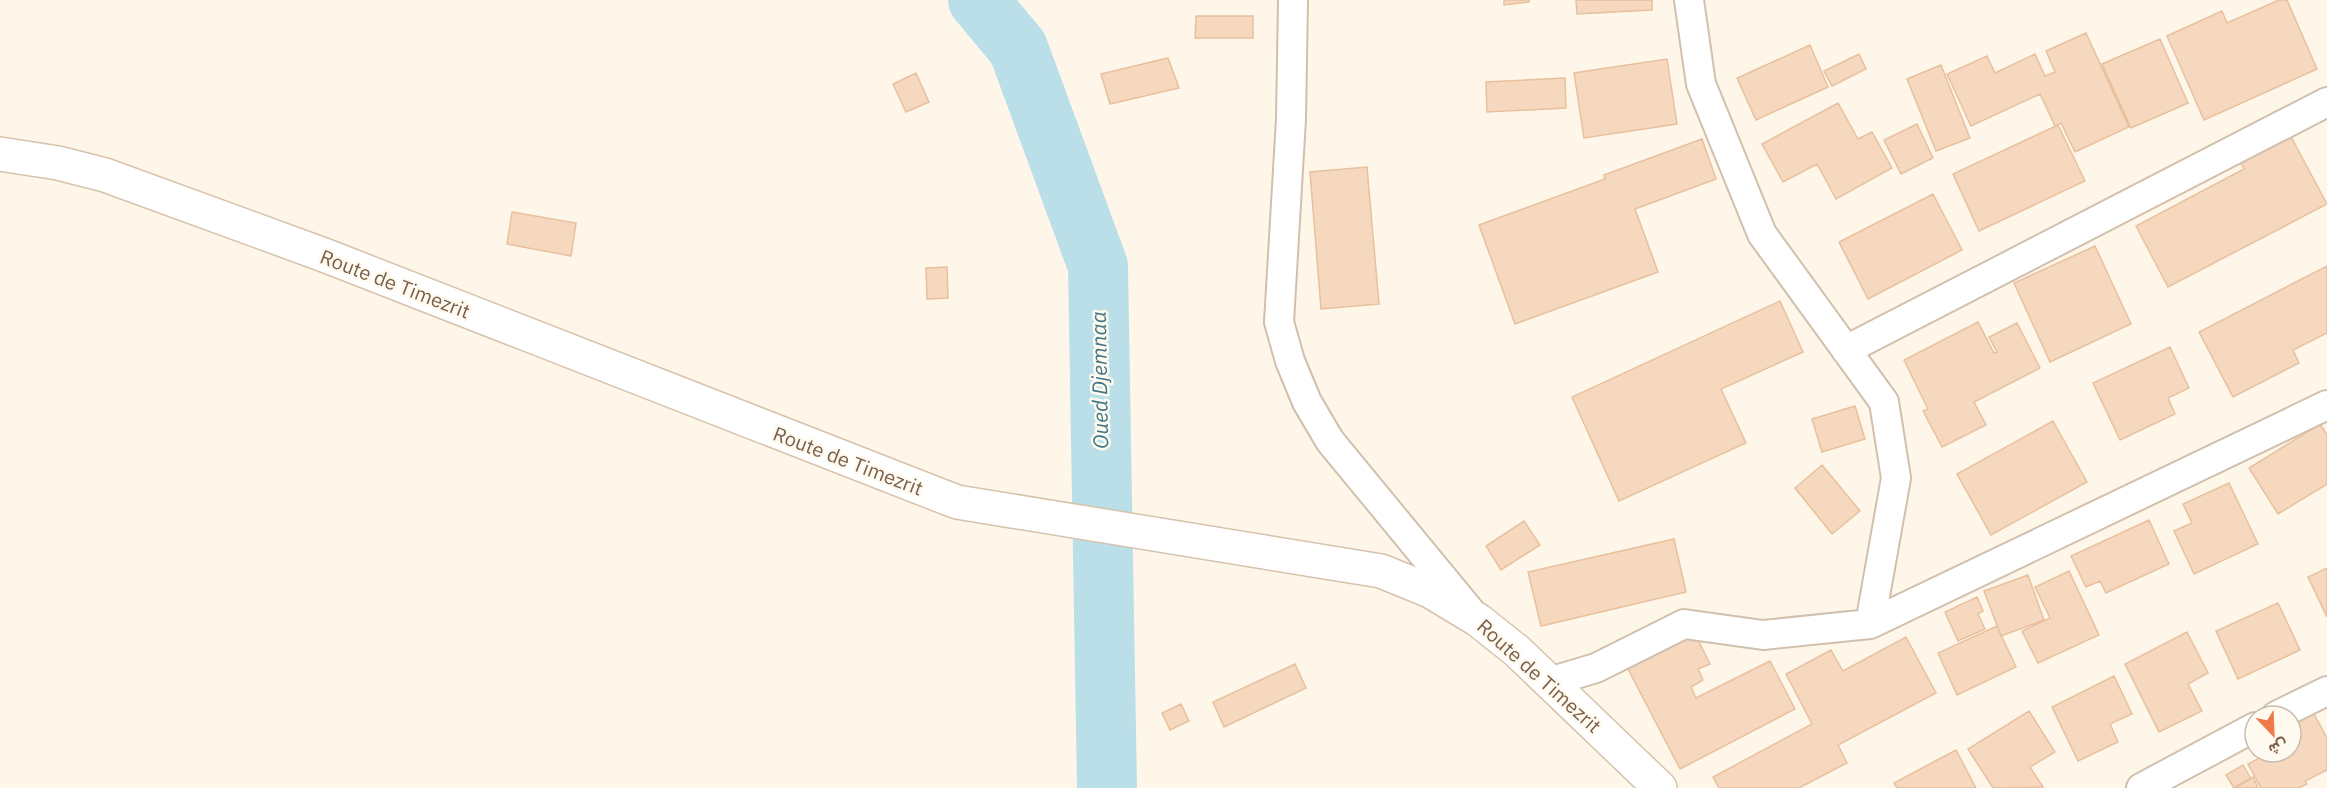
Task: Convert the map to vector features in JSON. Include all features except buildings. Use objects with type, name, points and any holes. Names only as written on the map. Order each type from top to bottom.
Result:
[{"type":"main road","name":"Route de Timezrit","points":[[0,154],[58,163],[105,175],[324,255],[931,494],[957,502],[1380,571],[1430,591],[1478,620],[1517,651],[1660,788]]},
{"type":"street","points":[[1293,0],[1291,119],[1280,322],[1290,361],[1307,402],[1330,441],[1478,620]]},
{"type":"street","points":[[1689,0],[1701,84],[1761,234],[1884,402],[1896,478],[1870,624]]},
{"type":"street","points":[[1846,350],[2327,102]]},
{"type":"street","points":[[1549,682],[1596,668],[1684,624],[1763,635],[1870,624],[2327,405]]},
{"type":"street","points":[[2300,704],[2327,691]]},
{"type":"street","points":[[2141,788],[2243,733]]},
{"type":"waterway","name":"Oued Djemnaa","points":[[978,0],[1018,48],[1098,266],[1107,788]]}]
